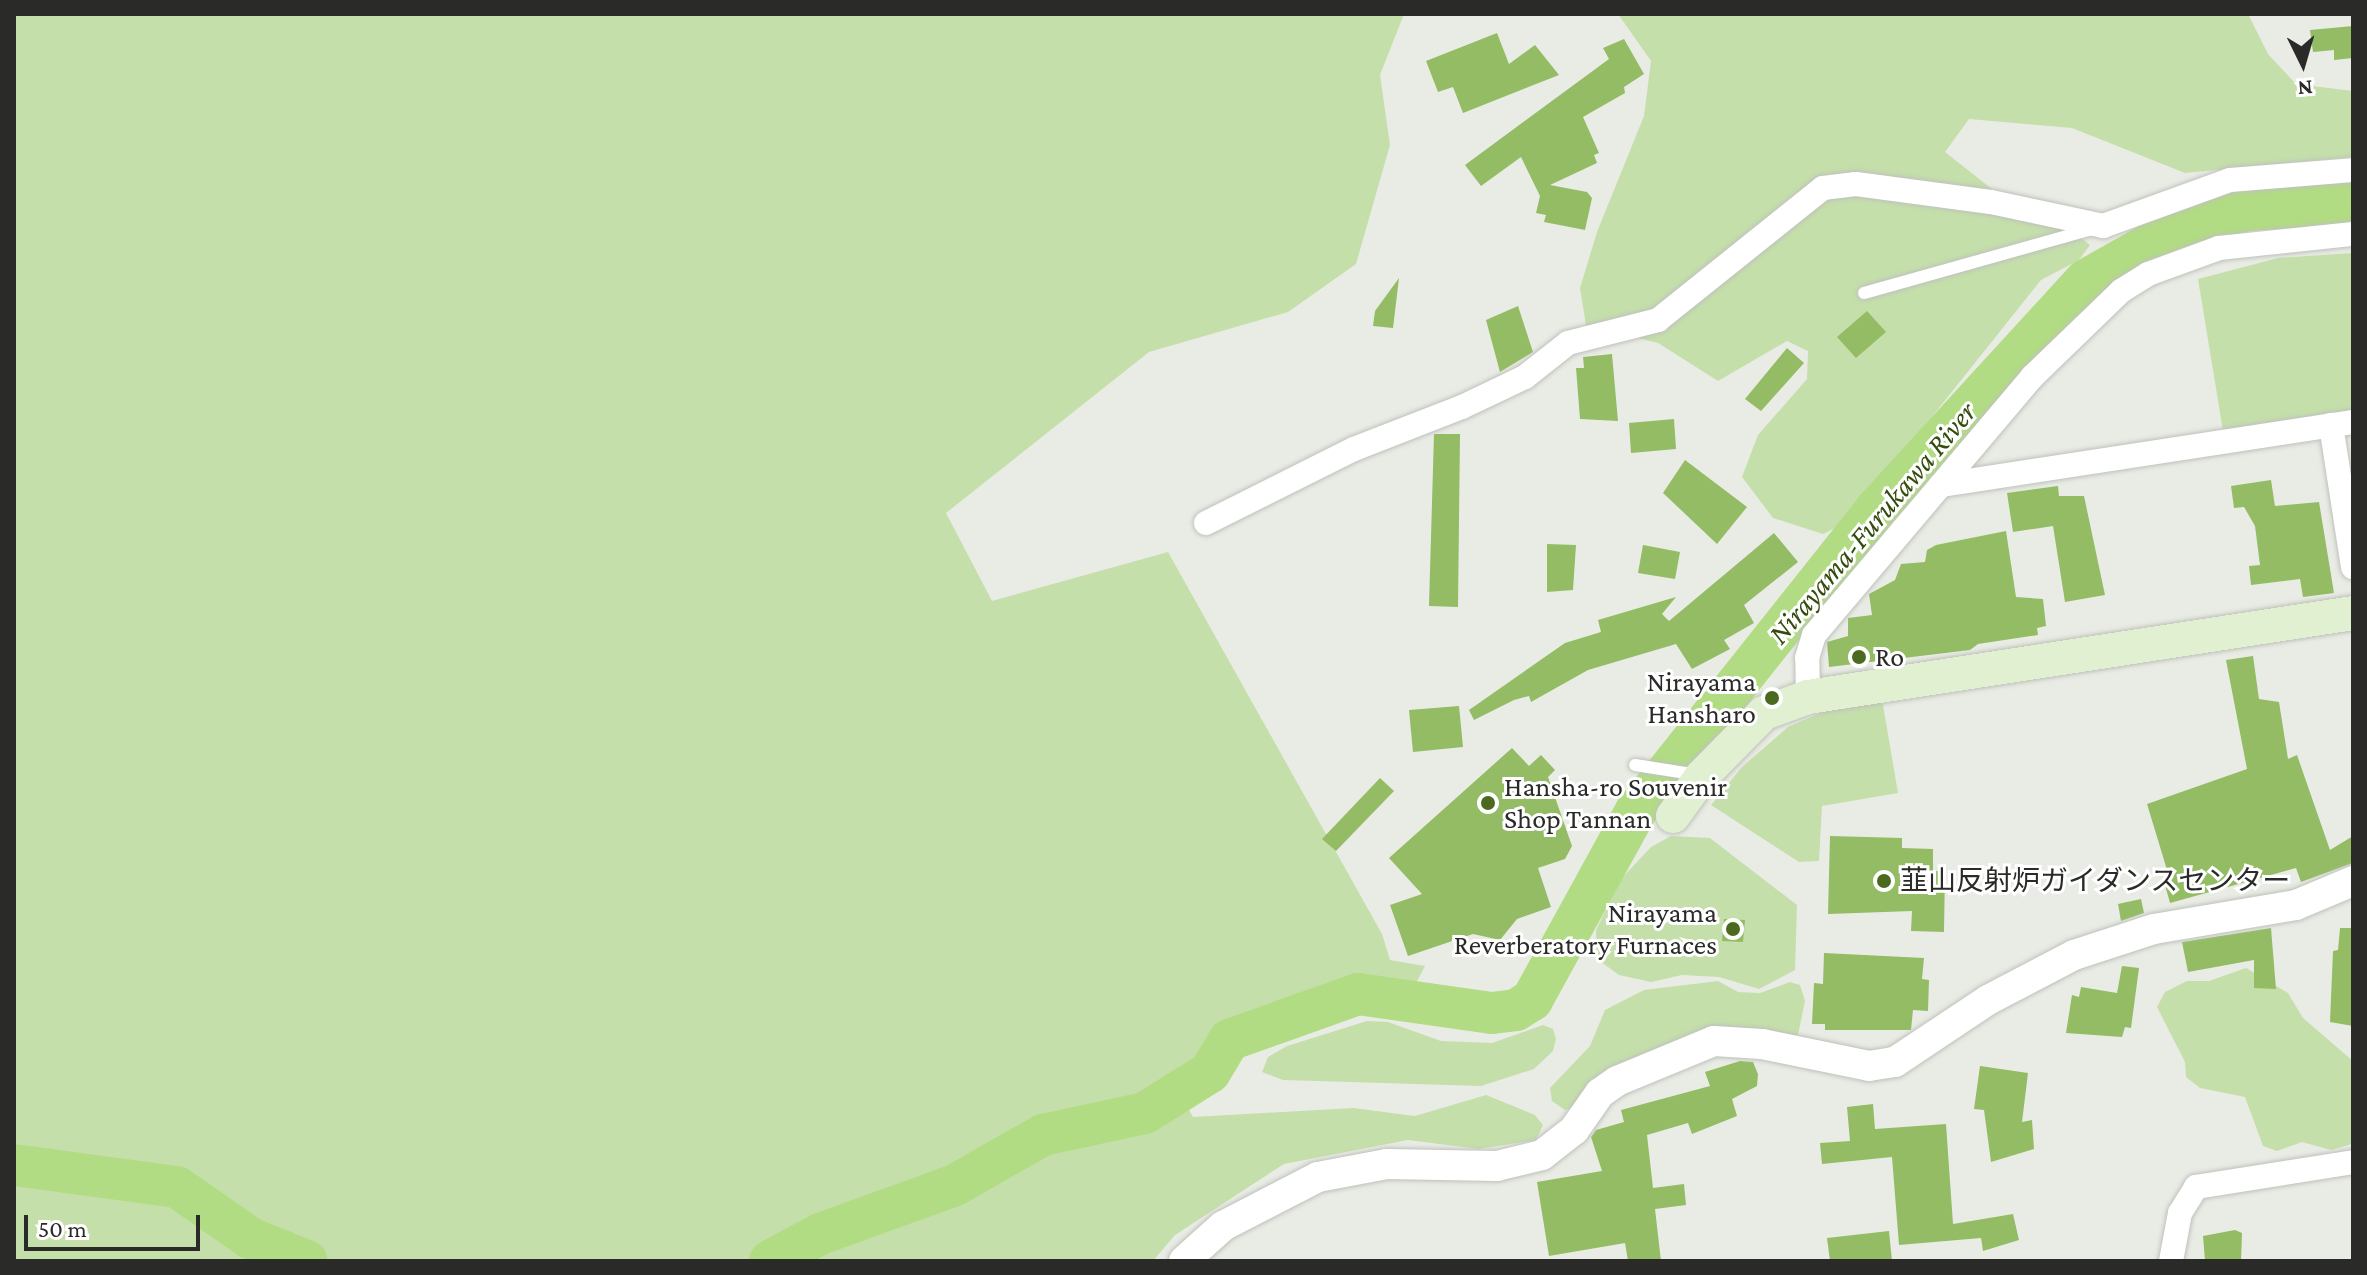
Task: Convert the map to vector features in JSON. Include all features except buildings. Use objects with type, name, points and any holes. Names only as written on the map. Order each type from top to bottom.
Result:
[{"type":"main road","points":[[1673,816],[1692,774],[1764,713],[1808,697],[2353,613]]},
{"type":"street","points":[[1206,523],[1354,449],[1512,383],[1568,343],[1658,320],[1823,188],[1856,184],[1991,202],[2103,226],[2230,180],[2353,170]]},
{"type":"street","points":[[1808,697],[1807,658],[1814,635],[2063,346],[2148,274],[2248,242],[2353,234]]},
{"type":"street","points":[[1941,485],[2342,423],[2353,567]]},
{"type":"street","points":[[1184,1261],[1223,1226],[1318,1177],[1387,1164],[1497,1166],[1542,1155],[1574,1130],[1600,1093],[1617,1081],[1714,1041],[1762,1044],[1869,1066],[1895,1062],[1988,1000],[2074,955],[2154,929],[2296,905],[2353,881]]},
{"type":"street","points":[[2171,1261],[2180,1213],[2196,1187],[2353,1162]]},
{"type":"lane","points":[[1864,293],[2103,226]]},
{"type":"lane","points":[[1635,765],[1692,774]]},
{"type":"green space","points":[[14,14],[1404,14],[1380,75],[1390,145],[1356,264],[1288,312],[1149,352],[946,513],[992,601],[1168,552],[1382,934],[1390,960],[1425,966],[1416,983],[1349,985],[1225,1029],[1174,1083],[1193,1117],[1353,1108],[1415,1116],[1486,1095],[1535,1115],[1543,1125],[1536,1140],[1479,1149],[1408,1140],[1284,1164],[1175,1235],[1153,1261],[14,1261]]},
{"type":"green space","points":[[1618,14],[2248,14],[2268,54],[2296,84],[2353,91],[2353,157],[2185,173],[2072,128],[1969,119],[1945,152],[1992,189],[2057,219],[2090,245],[2079,260],[2041,280],[1848,522],[1823,534],[1773,518],[1742,477],[1758,435],[1807,379],[1808,351],[1787,341],[1718,381],[1658,343],[1586,325],[1580,288],[1597,232],[1644,116],[1651,61]]},
{"type":"green space","points":[[2353,253],[2353,411],[2223,431],[2198,279],[2278,258]]},
{"type":"green space","points":[[1882,699],[1898,793],[1822,806],[1819,861],[1799,862],[1711,805],[1742,767],[1788,727],[1832,708]]},
{"type":"green space","points":[[1671,836],[1710,838],[1797,905],[1795,970],[1759,989],[1719,977],[1682,975],[1651,982],[1619,975],[1597,959],[1596,930],[1621,879],[1651,847]]},
{"type":"green space","points":[[2246,968],[2288,993],[2303,1018],[2353,1061],[2352,1144],[2331,1150],[2302,1142],[2277,1151],[2263,1146],[2245,1097],[2200,1088],[2186,1077],[2185,1062],[2157,1007],[2165,992],[2187,981],[2209,981]]},
{"type":"green space","points":[[1718,981],[1738,992],[1760,993],[1790,982],[1800,985],[1805,1001],[1798,1035],[1669,1044],[1603,1072],[1589,1082],[1572,1108],[1565,1110],[1552,1101],[1550,1088],[1590,1046],[1605,1010],[1644,990]]},
{"type":"green space","points":[[1367,1021],[1388,1022],[1441,1041],[1492,1043],[1543,1025],[1553,1029],[1556,1039],[1553,1051],[1534,1069],[1481,1086],[1283,1080],[1262,1072],[1268,1057],[1287,1046]]},
{"type":"waterway","name":"Nirayama-Furukawa River","points":[[770,1261],[820,1234],[955,1185],[1043,1135],[1145,1113],[1210,1072],[1229,1040],[1358,994],[1492,1013],[1516,1010],[1532,1000],[1636,811],[1876,509],[2086,280],[2169,233],[2212,219],[2249,210],[2353,203]]},
{"type":"waterway","name":"Nirayama-Furukawa River","points":[[14,1165],[177,1187],[250,1238],[307,1261]]},
{"type":"place","name":"Ro","points":[[1859,657]]},
{"type":"place","name":"Nirayama Hansharo","points":[[1772,698]]},
{"type":"place","name":"Hansha-ro Souvenir Shop Tannan","points":[[1488,803]]},
{"type":"place","name":"韮山反射炉ガイダンスセンター","points":[[1884,881]]},
{"type":"place","name":"Nirayama Reverberatory Furnaces","points":[[1733,929]]}]
